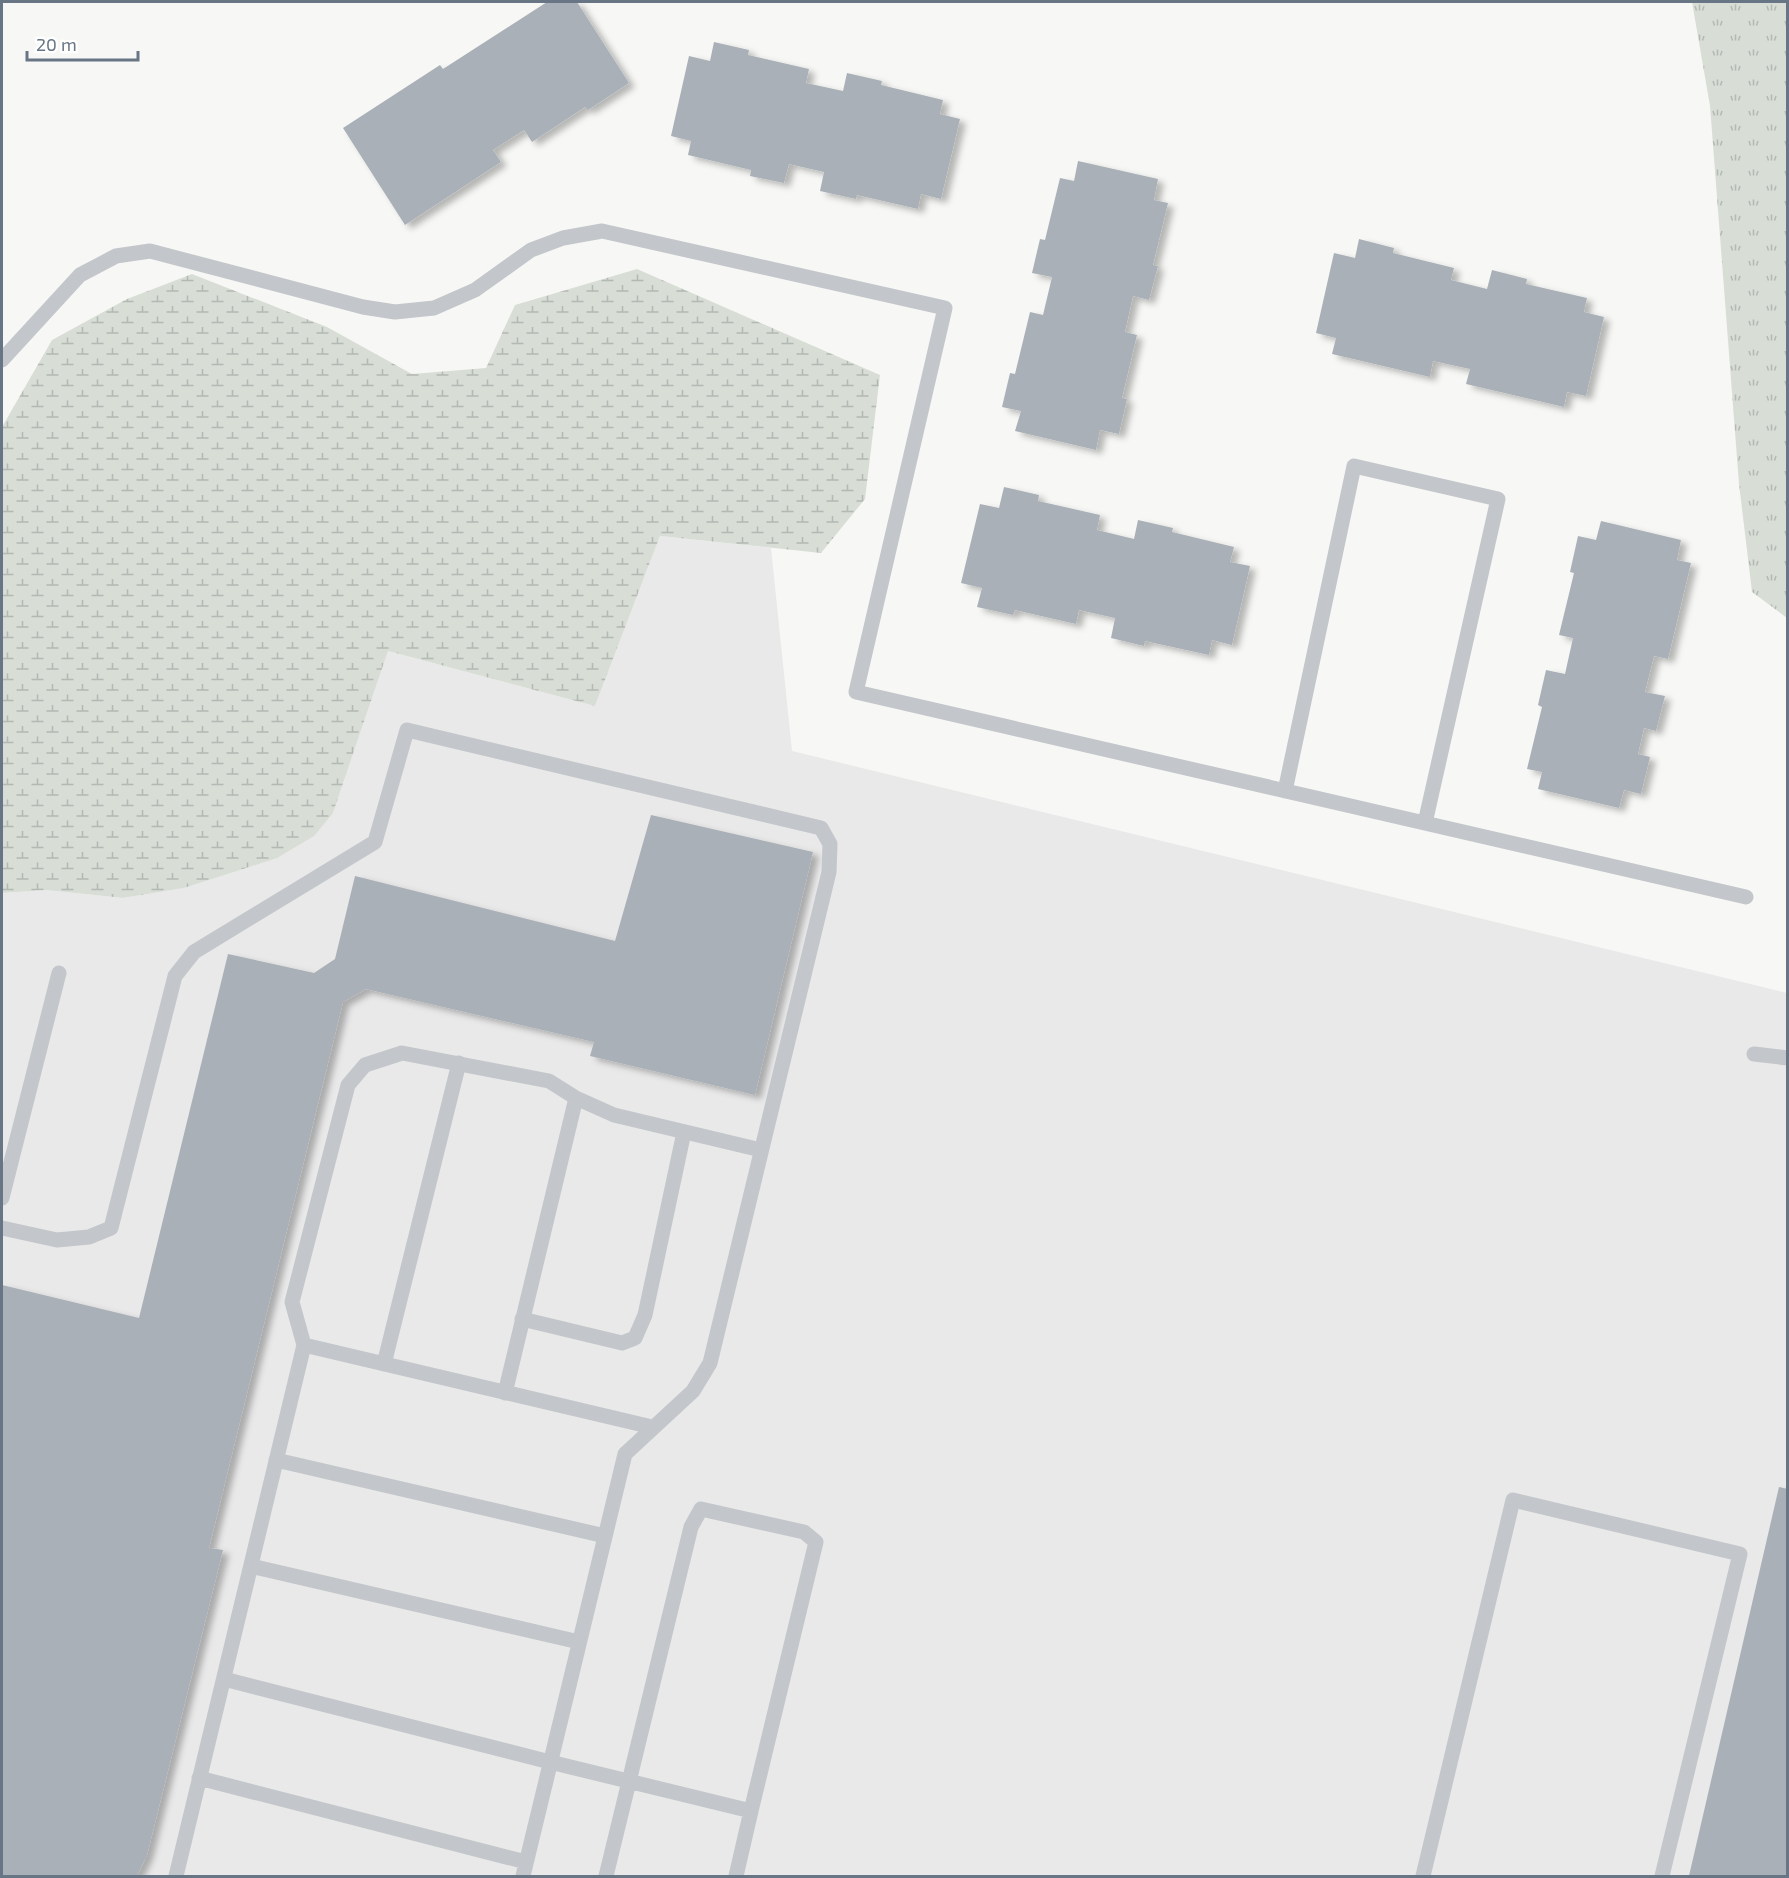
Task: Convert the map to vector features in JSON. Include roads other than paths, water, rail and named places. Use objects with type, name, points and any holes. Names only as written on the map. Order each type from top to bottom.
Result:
[{"type":"lane","points":[[2,360],[80,275],[116,256],[150,251],[363,307],[395,312],[434,308],[475,290],[531,250],[563,237],[602,231],[945,308],[856,692],[1746,897]]},
{"type":"lane","points":[[1285,791],[1354,466],[1498,499],[1425,823]]},
{"type":"lane","points":[[2,1228],[57,1240],[89,1237],[111,1228],[175,976],[194,952],[375,842],[407,730],[821,828],[830,844],[829,872],[710,1363],[693,1391],[625,1454],[524,1869],[199,1778]]},
{"type":"lane","points":[[2,1198],[59,974]]},
{"type":"lane","points":[[176,1876],[304,1345],[292,1302],[348,1085],[365,1065],[402,1053],[549,1081],[576,1098],[614,1115],[762,1150]]},
{"type":"lane","points":[[1754,1054],[1788,1058]]},
{"type":"lane","points":[[384,1364],[459,1064]]},
{"type":"lane","points":[[505,1393],[576,1098]]},
{"type":"lane","points":[[522,1319],[622,1343],[635,1338],[645,1315],[684,1132]]},
{"type":"lane","points":[[304,1345],[652,1427]]},
{"type":"lane","points":[[276,1460],[605,1536]]},
{"type":"lane","points":[[1424,1876],[1513,1500],[1740,1554],[1662,1876]]},
{"type":"lane","points":[[606,1876],[691,1527],[701,1509],[804,1532],[816,1542],[736,1876]]},
{"type":"lane","points":[[251,1566],[579,1642]]},
{"type":"lane","points":[[224,1678],[550,1762],[751,1810]]}]
